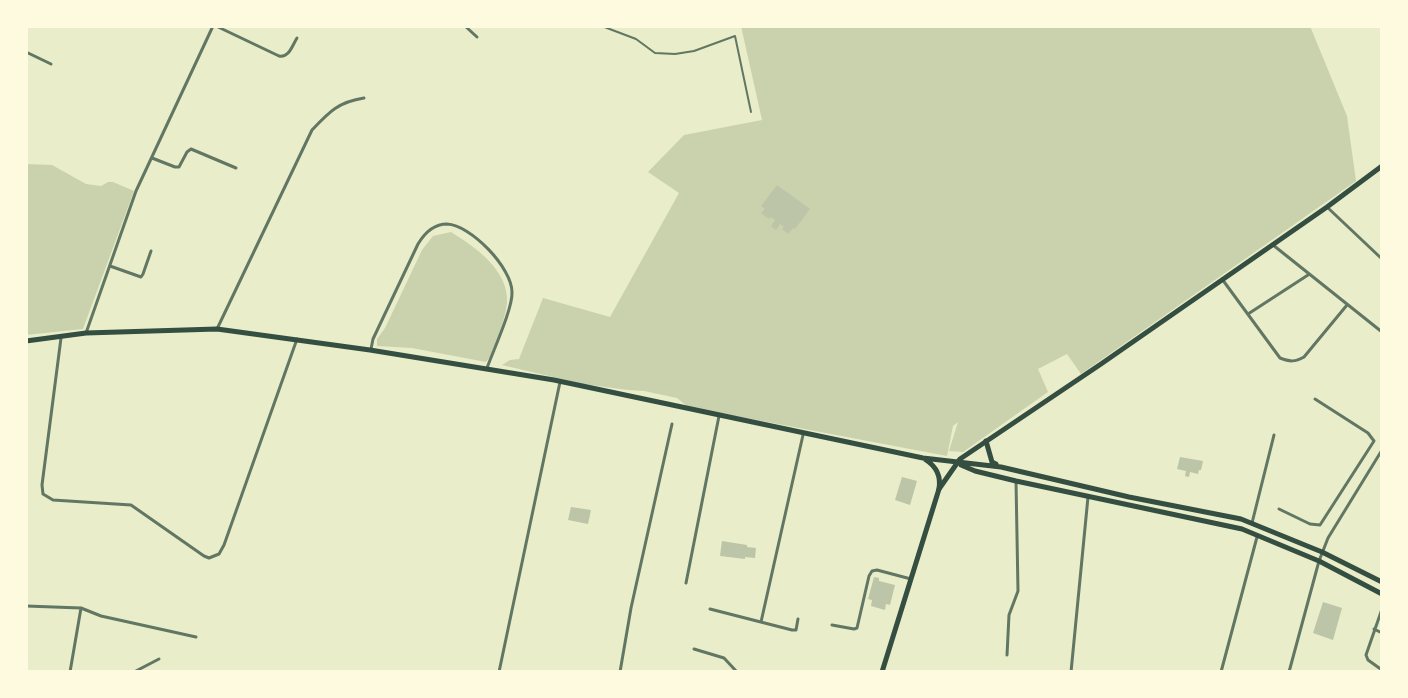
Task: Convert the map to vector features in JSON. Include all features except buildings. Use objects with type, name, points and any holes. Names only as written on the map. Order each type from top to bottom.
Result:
[{"type":"main road","points":[[939,489],[964,455],[1273,245],[1382,166]]},
{"type":"main road","points":[[26,341],[86,333],[217,329],[487,368],[923,458],[1001,467],[1252,523],[1322,552],[1382,582]]},
{"type":"main road","points":[[986,441],[992,462],[1001,467]]},
{"type":"main road","points":[[882,672],[939,489],[935,467],[923,458]]},
{"type":"main road","points":[[957,463],[1016,481],[1257,534],[1319,561],[1382,594]]},
{"type":"street","points":[[86,333],[136,191],[214,26],[284,57],[297,38]]},
{"type":"street","points":[[465,26],[477,37]]},
{"type":"street","points":[[26,52],[51,64]]},
{"type":"street","points":[[217,329],[312,130],[342,103],[364,98]]},
{"type":"street","points":[[152,158],[179,167],[191,149],[236,168]]},
{"type":"street","points":[[1327,207],[1382,259]]},
{"type":"street","points":[[370,350],[423,235],[445,224],[463,229],[480,242],[502,268],[511,285],[512,299],[487,368]]},
{"type":"street","points":[[1273,245],[1382,332]]},
{"type":"street","points":[[110,266],[141,277],[151,251]]},
{"type":"street","points":[[1248,314],[1308,275]]},
{"type":"street","points":[[1222,279],[1280,358],[1289,362],[1304,357],[1347,305]]},
{"type":"street","points":[[61,338],[43,494],[53,500],[131,505],[209,558],[219,554],[224,545],[297,339]]},
{"type":"street","points":[[499,672],[560,381]]},
{"type":"street","points":[[1279,509],[1310,524],[1320,525],[1374,441],[1368,433],[1315,399]]},
{"type":"street","points":[[686,583],[719,416]]},
{"type":"street","points":[[620,672],[672,424]]},
{"type":"street","points":[[761,622],[804,434]]},
{"type":"street","points":[[1252,523],[1274,435]]},
{"type":"street","points":[[1289,672],[1322,552],[1382,450]]},
{"type":"street","points":[[1007,655],[1009,615],[1018,591],[1016,481]]},
{"type":"street","points":[[1071,672],[1088,496]]},
{"type":"street","points":[[1221,672],[1257,534]]},
{"type":"street","points":[[832,625],[854,629],[858,626],[872,571],[911,579]]},
{"type":"street","points":[[26,606],[81,608],[101,616],[196,637]]},
{"type":"street","points":[[70,672],[81,608]]},
{"type":"street","points":[[710,609],[795,631],[798,619]]},
{"type":"street","points":[[1382,609],[1366,655],[1382,670]]},
{"type":"street","points":[[1374,629],[1382,633]]},
{"type":"street","points":[[694,649],[724,658],[737,672]]},
{"type":"street","points":[[134,672],[159,659]]},
{"type":"lane","points":[[604,27],[636,39],[655,53],[694,51],[735,36],[751,112]]},
{"type":"green space","points":[[741,26],[1310,26],[1347,116],[1356,181],[1081,374],[1067,354],[1038,369],[1048,392],[963,452],[949,451],[958,422],[953,426],[947,456],[688,407],[677,398],[583,384],[502,365],[519,359],[543,298],[610,317],[679,193],[648,172],[684,135],[762,120]]},
{"type":"green space","points":[[26,164],[52,165],[86,184],[101,186],[113,182],[134,191],[83,329],[26,335]]},
{"type":"green space","points":[[451,232],[489,261],[506,291],[504,317],[490,357],[486,362],[412,348],[377,346],[377,339],[422,250],[433,236]]}]
